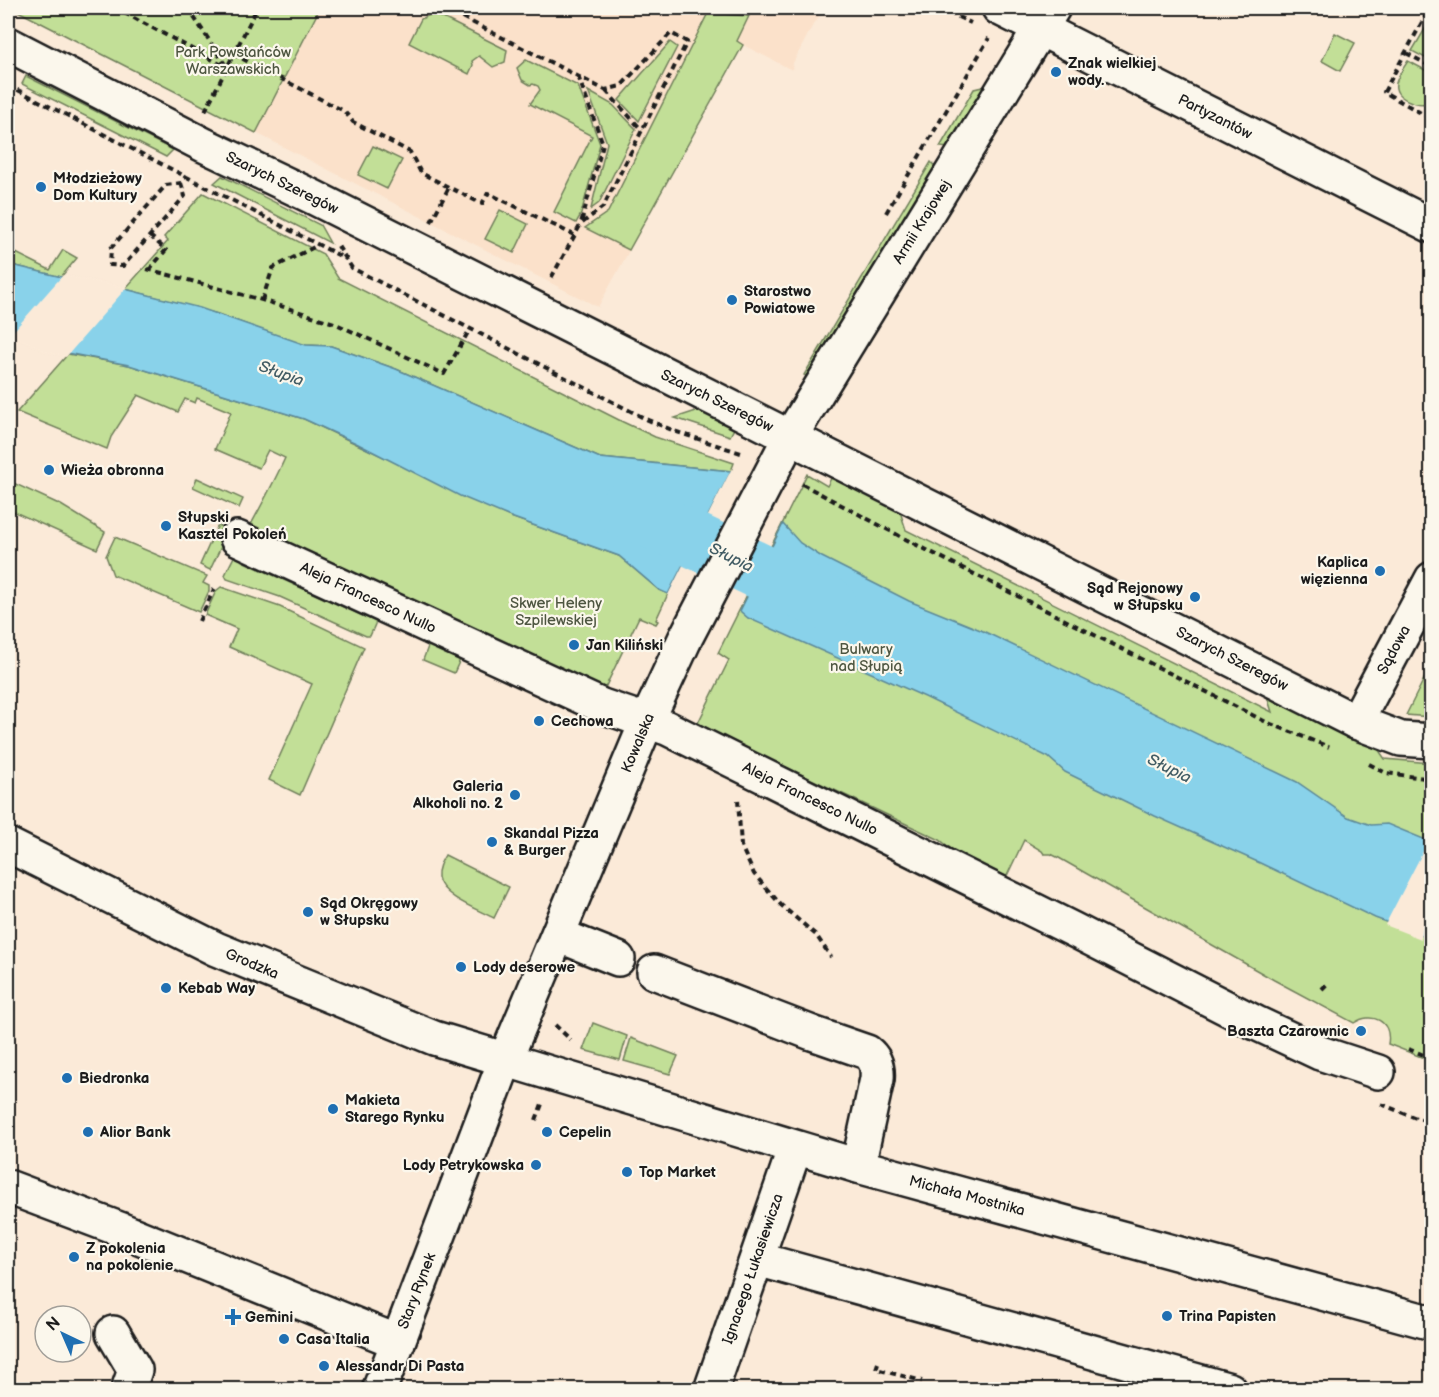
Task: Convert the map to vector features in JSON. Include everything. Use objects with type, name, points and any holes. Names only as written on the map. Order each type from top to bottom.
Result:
[{"type":"street","name":"Partyzantów","points":[[990,23],[1047,18],[1431,226]]},
{"type":"street","name":"Armii Krajowej","points":[[790,437],[1047,18]]},
{"type":"street","name":"Szarych Szeregów","points":[[8,44],[204,145],[313,197],[1356,722],[1401,739],[1431,741]]},
{"type":"street","name":"Kowalska","points":[[506,1058],[647,721],[686,637],[781,480],[790,437]]},
{"type":"street","name":"Aleja Francesco Nullo","points":[[237,538],[602,706],[667,728],[1256,1023],[1320,1053],[1378,1072]]},
{"type":"street","name":"Sądowa","points":[[1356,722],[1431,579]]},
{"type":"street","name":"Grodzka","points":[[8,845],[216,949],[265,970],[434,1038],[506,1058]]},
{"type":"street","points":[[558,935],[618,958]]},
{"type":"street","points":[[654,972],[872,1056],[878,1069],[878,1079],[858,1166]]},
{"type":"street","name":"Michała Mostnika","points":[[506,1058],[795,1148],[1431,1323]]},
{"type":"street","name":"Stary Rynek","points":[[8,1186],[398,1341],[506,1058]]},
{"type":"street","name":"Ignacego Łukasiewicza","points":[[711,1389],[795,1148]]},
{"type":"street","points":[[757,1259],[1230,1389]]},
{"type":"street","points":[[113,1333],[135,1370],[128,1389]]},
{"type":"street","points":[[379,1389],[398,1341]]},
{"type":"path","points":[[115,8],[226,67]]},
{"type":"path","points":[[188,8],[226,67]]},
{"type":"path","points":[[204,112],[257,8]]},
{"type":"path","points":[[444,8],[605,90],[642,130]]},
{"type":"path","points":[[884,216],[990,23],[939,8]]},
{"type":"path","points":[[1427,13],[1384,92],[1428,117],[1431,112]]},
{"type":"path","points":[[547,286],[573,235],[581,224],[603,207],[687,42],[670,33],[621,87],[605,90]]},
{"type":"path","points":[[1406,53],[1431,67]]},
{"type":"path","points":[[233,54],[344,111],[353,122],[410,152],[421,173],[482,204],[488,193],[573,235]]},
{"type":"path","points":[[578,76],[603,144],[581,224]]},
{"type":"path","points":[[8,85],[346,259]]},
{"type":"path","points":[[181,183],[166,185],[111,248],[110,265],[123,266],[185,196],[181,183],[190,168]]},
{"type":"path","points":[[430,226],[449,187]]},
{"type":"path","points":[[313,197],[321,218],[352,268],[648,420],[742,453]]},
{"type":"path","points":[[150,236],[166,250],[148,270],[262,300],[334,323],[444,374],[470,329]]},
{"type":"path","points":[[262,300],[273,268],[318,244]]},
{"type":"path","points":[[781,480],[921,548],[1266,723],[1330,748]]},
{"type":"path","points":[[199,621],[214,589]]},
{"type":"path","points":[[738,795],[741,846],[754,874],[781,905],[816,935],[831,957]]},
{"type":"path","points":[[1322,989],[1327,984]]},
{"type":"path","points":[[1408,1049],[1424,1055]]},
{"type":"path","points":[[536,1120],[542,1104]]},
{"type":"path","points":[[878,1364],[876,1369],[922,1381]]},
{"type":"shaded area","points":[[320,8],[824,8],[793,63],[792,70],[743,45],[598,307],[256,133]]},
{"type":"green space","name":"Park Powstańców Warszawskich","points":[[12,8],[320,8],[256,133]]},
{"type":"green space","points":[[433,13],[507,50],[505,62],[493,67],[479,56],[472,61],[473,65],[469,74],[409,43],[421,19]]},
{"type":"green space","points":[[708,13],[749,16],[737,41],[743,45],[629,250],[585,228],[608,212]]},
{"type":"green space","points":[[1428,24],[1431,25],[1431,61],[1412,51]]},
{"type":"green space","points":[[1335,33],[1355,43],[1340,71],[1322,61]]},
{"type":"green space","points":[[670,42],[677,47],[639,121],[619,100]]},
{"type":"green space","points":[[526,60],[578,86],[600,144],[581,214],[576,223],[554,212],[592,136],[530,104],[540,90],[538,86],[530,85],[522,80],[517,68]]},
{"type":"green space","points":[[1408,61],[1431,73],[1429,103],[1407,100],[1396,89],[1396,83]]},
{"type":"green space","points":[[26,76],[173,150],[166,157],[22,84]]},
{"type":"green space","points":[[987,86],[949,148],[940,147],[974,89]]},
{"type":"green space","points":[[588,91],[613,105],[636,129],[599,203],[591,209],[607,143]]},
{"type":"green space","points":[[373,146],[402,160],[387,189],[358,175]]},
{"type":"green space","points":[[931,162],[936,168],[808,377],[804,375]]},
{"type":"green space","points":[[222,176],[320,225],[330,243],[214,183]]},
{"type":"green space","points":[[203,193],[323,254],[338,278],[655,437],[734,463],[731,471],[600,458],[396,369],[331,346],[294,342],[218,314],[125,289],[168,241],[164,237]]},
{"type":"green space","points":[[500,210],[528,224],[514,253],[485,239]]},
{"type":"green space","points":[[8,249],[50,270],[63,250],[77,258],[61,277],[8,264]]},
{"type":"green space","name":"Skwer Heleny Szpilewskiej","points":[[68,354],[129,365],[304,419],[508,516],[619,556],[659,590],[668,594],[656,620],[658,621],[656,624],[639,617],[594,711],[463,653],[454,673],[423,660],[429,644],[237,551],[285,458],[268,450],[259,468],[215,449],[231,412],[197,398],[195,403],[185,399],[178,412],[138,395],[111,437],[107,449],[17,412]]},
{"type":"green space","points":[[705,408],[737,423],[730,436],[675,418]]},
{"type":"green space","name":"Bulwary nad Słupią","points":[[835,471],[897,502],[906,530],[1272,712],[1263,684],[1376,746],[1385,759],[1431,763],[1431,1061],[1388,1044],[1387,1029],[1379,1020],[1367,1018],[1354,1023],[1059,858],[1051,854],[1044,854],[1024,840],[1004,882],[969,863],[940,840],[697,725],[729,660],[718,653],[807,474],[827,486]]},
{"type":"green space","points":[[8,478],[11,482],[61,505],[105,532],[97,549],[8,509]]},
{"type":"green space","points":[[197,478],[243,499],[239,508],[193,487]]},
{"type":"green space","points":[[218,525],[229,530],[210,570],[200,565]]},
{"type":"green space","points":[[115,537],[207,576],[203,583],[209,586],[209,591],[199,612],[113,575],[106,556]]},
{"type":"green space","points":[[237,551],[242,561],[376,622],[370,636],[280,597],[227,579],[225,575]]},
{"type":"green space","points":[[221,587],[280,607],[364,647],[300,795],[269,780],[312,684],[229,647],[237,629],[205,615],[216,591]]},
{"type":"green space","points":[[1431,665],[1431,717],[1406,715]]},
{"type":"green space","points":[[445,855],[509,887],[494,918],[461,902],[440,884],[438,871]]},
{"type":"green space","points":[[593,1023],[627,1036],[620,1060],[583,1050]]},
{"type":"green space","points":[[631,1038],[678,1056],[670,1074],[624,1061]]},
{"type":"water","points":[[8,264],[200,308],[306,345],[331,346],[396,369],[600,458],[731,471],[668,594],[659,590],[619,556],[460,496],[304,419],[129,365],[46,349],[17,334],[8,332]]},
{"type":"water","points":[[783,524],[800,543],[822,557],[909,601],[983,631],[1297,782],[1348,817],[1371,825],[1387,824],[1431,842],[1431,939],[1375,918],[1155,816],[1065,772],[1048,757],[925,697],[748,618],[740,611]]},
{"type":"pier","points":[[63,275],[127,287],[66,357],[45,352],[16,337],[9,336]]},
{"type":"pier","points":[[732,468],[733,472],[671,595],[667,597]]},
{"type":"pier","points":[[1430,838],[1432,839],[1431,898],[1421,939],[1385,925]]},
{"type":"waterway","name":"Słupia","points":[[625,510],[667,527],[828,604]]},
{"type":"place","name":"Znak wielkiej wody.","points":[[1056,72]]},
{"type":"place","name":"Młodzieżowy Dom Kultury","points":[[41,187]]},
{"type":"place","name":"Starostwo Powiatowe","points":[[732,300]]},
{"type":"place","name":"Wieża obronna","points":[[49,470]]},
{"type":"place","name":"Słupski Kasztel Pokoleń","points":[[166,526]]},
{"type":"place","name":"Kaplica więzienna","points":[[1380,571]]},
{"type":"place","name":"Sąd Rejonowy w Słupsku","points":[[1195,597]]},
{"type":"place","name":"Jan Kiliński","points":[[574,645]]},
{"type":"place","name":"Cechowa","points":[[539,721]]},
{"type":"place","name":"Galeria Alkoholi no. 2","points":[[515,795]]},
{"type":"place","name":"Skandal Pizza & Burger","points":[[492,842]]},
{"type":"place","name":"Sąd Okręgowy w Słupsku","points":[[308,912]]},
{"type":"place","name":"Lody deserowe","points":[[461,967]]},
{"type":"place","name":"Kebab Way","points":[[166,988]]},
{"type":"place","name":"Baszta Czarownic","points":[[1361,1031]]},
{"type":"place","name":"Biedronka","points":[[67,1078]]},
{"type":"place","name":"Makieta Starego Rynku","points":[[333,1109]]},
{"type":"place","name":"Alior Bank","points":[[88,1132]]},
{"type":"place","name":"Cepelin","points":[[547,1132]]},
{"type":"place","name":"Lody Petrykowska","points":[[536,1165]]},
{"type":"place","name":"Top Market","points":[[627,1172]]},
{"type":"place","name":"Z pokolenia na pokolenie","points":[[74,1257]]},
{"type":"place","name":"Trina Papisten","points":[[1167,1316]]},
{"type":"place","name":"Gemini","points":[[233,1317]]},
{"type":"place","name":"Casa Italia","points":[[284,1339]]},
{"type":"place","name":"Alessandr Di Pasta","points":[[324,1366]]}]
